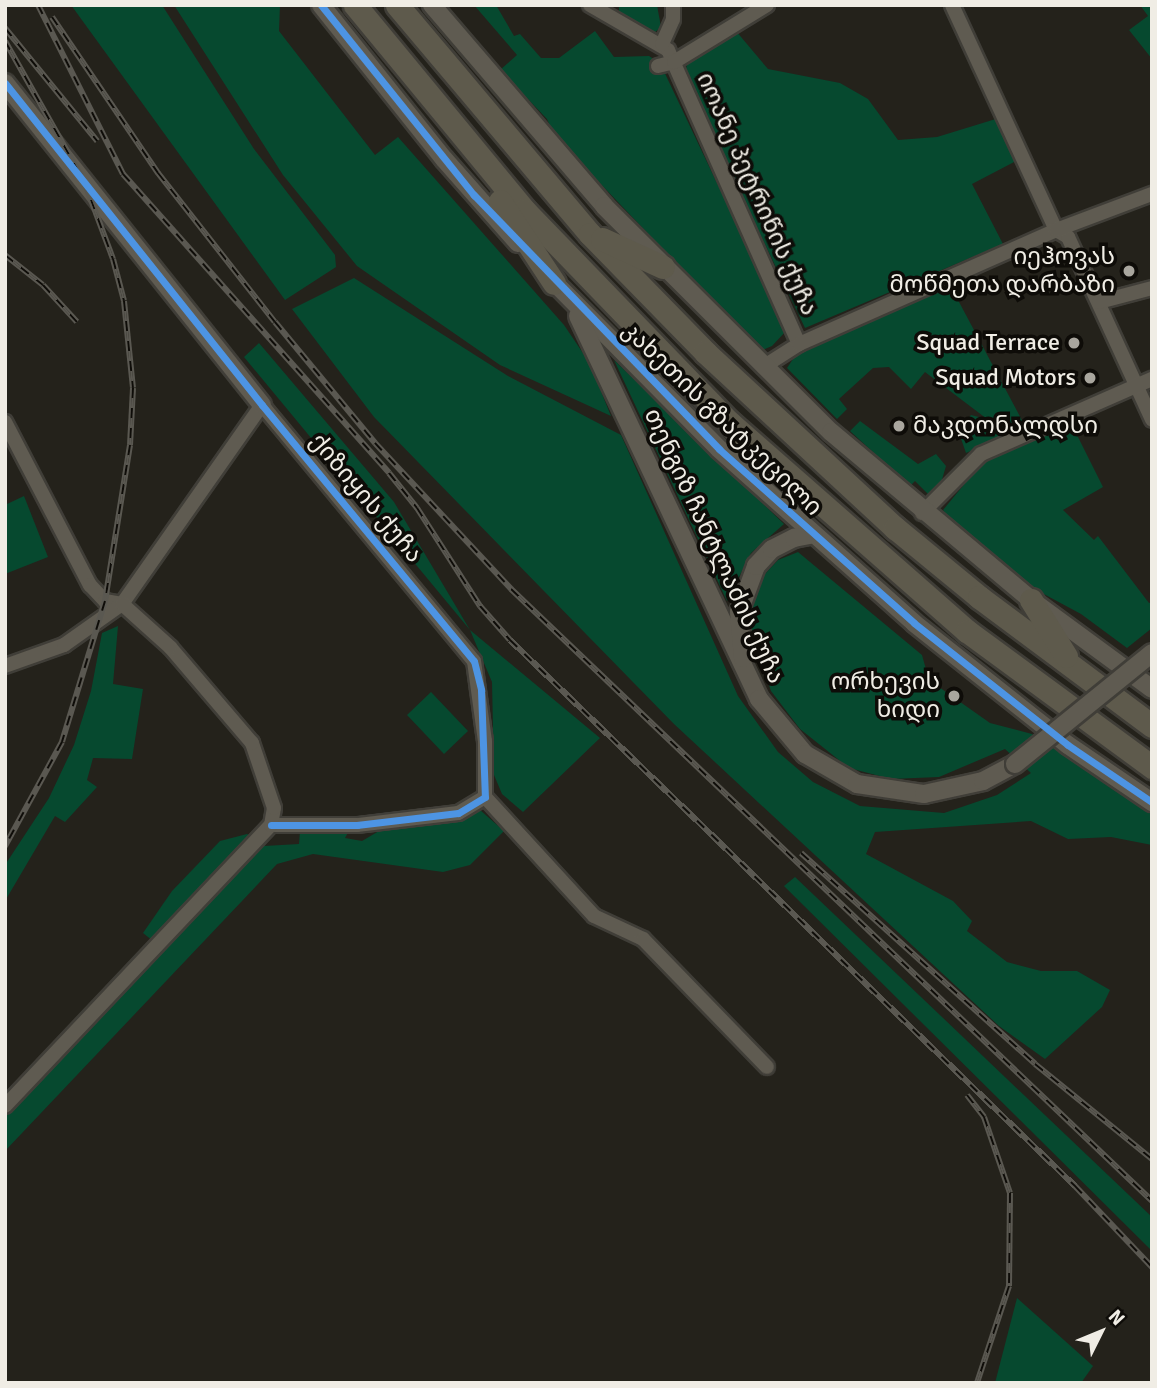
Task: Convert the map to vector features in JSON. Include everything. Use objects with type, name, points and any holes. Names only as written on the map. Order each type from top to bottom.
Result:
[{"type":"highway","name":"კახეთის გზატკეცილი","points":[[355,5],[450,125],[591,281],[730,423],[967,631],[1152,767]]},
{"type":"highway","name":"კახეთის გზატკეცილი","points":[[397,5],[590,234],[816,457],[969,589],[1152,726]]},
{"type":"highway","points":[[450,125],[559,288]]},
{"type":"highway","points":[[590,234],[663,267]]},
{"type":"highway","points":[[1031,600],[1073,668]]},
{"type":"street","name":"კახეთის გზატკეცილი","points":[[321,5],[444,159],[559,288],[719,449],[947,649],[1068,745],[1152,802]]},
{"type":"street","points":[[432,5],[544,140],[663,267],[763,367],[922,513],[1031,600],[1147,684]]},
{"type":"street","points":[[590,5],[611,12],[662,44],[674,62]]},
{"type":"street","points":[[662,44],[673,19],[673,5]]},
{"type":"street","name":"იოანე პეტრიწის ქუჩა","points":[[658,66],[674,62],[767,5]]},
{"type":"street","points":[[952,5],[1056,230],[1068,237],[1152,420]]},
{"type":"street","name":"იოანე პეტრიწის ქუჩა","points":[[674,62],[799,344]]},
{"type":"street","name":"ქიზიყის ქუჩა","points":[[5,83],[262,405],[474,661],[481,690],[485,797]]},
{"type":"street","points":[[763,367],[799,344],[1056,230],[1152,194]]},
{"type":"street","name":"თენგიზ ჩანტლაძის ქუჩა","points":[[559,288],[596,347],[710,602],[759,699],[797,746],[831,773],[857,784],[887,791],[934,793],[983,781],[1015,764],[1152,653]]},
{"type":"street","points":[[1099,302],[1152,288]]},
{"type":"street","points":[[922,513],[981,454],[1152,379]]},
{"type":"street","points":[[5,666],[64,645],[122,604],[262,405]]},
{"type":"street","points":[[5,422],[90,585],[104,601],[122,604],[170,647],[252,743],[274,808],[271,825],[5,1106]]},
{"type":"street","points":[[745,668],[739,612],[756,566],[772,550],[794,538],[814,534]]},
{"type":"street","points":[[271,825],[357,825],[458,813],[485,797],[593,916],[643,939],[767,1067]]},
{"type":"green space","points":[[71,5],[162,5],[254,149],[335,255],[336,267],[285,300]]},
{"type":"green space","points":[[174,5],[280,5],[279,31],[375,155],[398,137],[564,325],[589,362],[611,416],[500,365],[357,266],[283,175]]},
{"type":"green space","points":[[474,5],[496,5],[514,36],[520,34],[541,58],[559,58],[595,31],[614,57],[649,56],[660,63],[781,318],[786,331],[772,346],[760,351],[554,135],[547,119],[500,70],[517,55]]},
{"type":"green space","points":[[619,5],[657,5],[661,27],[653,34],[619,15]]},
{"type":"green space","points":[[1140,5],[1152,5],[1152,59],[1129,30],[1148,16]]},
{"type":"green space","points":[[736,31],[768,69],[840,83],[868,99],[898,140],[937,137],[999,118],[1016,161],[972,184],[1003,244],[805,328],[685,77],[687,63]]},
{"type":"green space","points":[[354,278],[508,376],[621,435],[738,696],[778,752],[813,782],[860,806],[944,813],[997,795],[1031,773],[1005,749],[939,777],[891,779],[849,768],[800,729],[771,691],[751,631],[752,603],[763,576],[778,560],[798,552],[922,655],[929,680],[990,723],[1032,734],[1152,814],[1152,845],[1111,837],[1068,839],[1031,821],[875,832],[866,854],[953,901],[972,921],[967,931],[1007,962],[1041,971],[1077,971],[1110,990],[1102,1007],[1045,1059],[999,1026],[674,724],[374,417],[292,309]]},
{"type":"green space","points":[[950,285],[1025,426],[966,453],[958,430],[971,415],[987,419],[925,372],[911,389],[889,367],[873,368],[839,399],[847,409],[837,419],[787,368],[795,356]]},
{"type":"green space","points":[[259,343],[394,502],[470,630],[244,357]]},
{"type":"green space","points":[[614,360],[784,524],[751,553],[727,601]]},
{"type":"green space","points":[[860,421],[918,464],[936,454],[946,466],[941,483],[929,495],[915,481],[910,486],[850,431]]},
{"type":"green space","points":[[1071,423],[1103,487],[1063,510],[1094,540],[1098,536],[1149,603],[1152,602],[1152,628],[1127,648],[1081,614],[1027,585],[960,534],[943,510],[981,464]]},
{"type":"green space","points":[[24,496],[48,557],[5,574],[5,505]]},
{"type":"green space","points":[[118,626],[113,684],[143,689],[132,759],[93,758],[87,780],[97,787],[65,822],[55,816],[5,901],[5,865],[49,798],[74,745],[91,691],[102,633]]},
{"type":"green space","points":[[470,630],[600,738],[523,812],[502,794],[494,775],[492,682]]},
{"type":"green space","points":[[431,692],[468,731],[444,754],[407,715]]},
{"type":"green space","points":[[480,810],[504,831],[470,865],[443,872],[313,854],[277,864],[5,1151],[5,1116],[264,846],[299,844],[300,831],[350,829],[345,838],[362,841],[379,831],[457,819]]},
{"type":"green space","points":[[247,834],[252,836],[153,941],[143,933],[172,891],[220,841]]},
{"type":"green space","points":[[795,877],[1152,1217],[1152,1251],[784,886]]},
{"type":"green space","points":[[1017,1298],[1093,1366],[1081,1383],[995,1383]]},
{"type":"railway","points":[[38,5],[123,174],[389,473],[417,508],[480,606],[510,640],[1075,1186],[1152,1267]]},
{"type":"railway","points":[[52,17],[158,173],[275,322],[375,443],[511,589],[1152,1201]]},
{"type":"railway","points":[[5,28],[97,141]]},
{"type":"railway","points":[[5,41],[84,181],[113,259],[124,301],[133,388],[130,445],[105,601],[62,742],[5,846]]},
{"type":"railway","points":[[5,255],[43,285],[77,322]]},
{"type":"railway","points":[[801,853],[1035,1064],[1152,1159]]},
{"type":"railway","points":[[967,1095],[984,1117],[1010,1193],[1009,1286],[977,1383]]},
{"type":"cycle path","points":[[321,5],[474,195],[719,449],[914,623],[1068,745],[1152,802]]},
{"type":"cycle path","points":[[5,83],[262,405],[474,661],[481,690],[485,797],[458,813],[357,825],[271,825]]},
{"type":"place","name":"იეჰოვას მოწმეთა დარბაზი","points":[[1129,271]]},
{"type":"place","name":"Squad Terrace","points":[[1074,343]]},
{"type":"place","name":"Squad Motors","points":[[1090,378]]},
{"type":"place","name":"მაკდონალდსი","points":[[899,426]]},
{"type":"place","name":"ორხევის ხიდი","points":[[954,696]]}]
